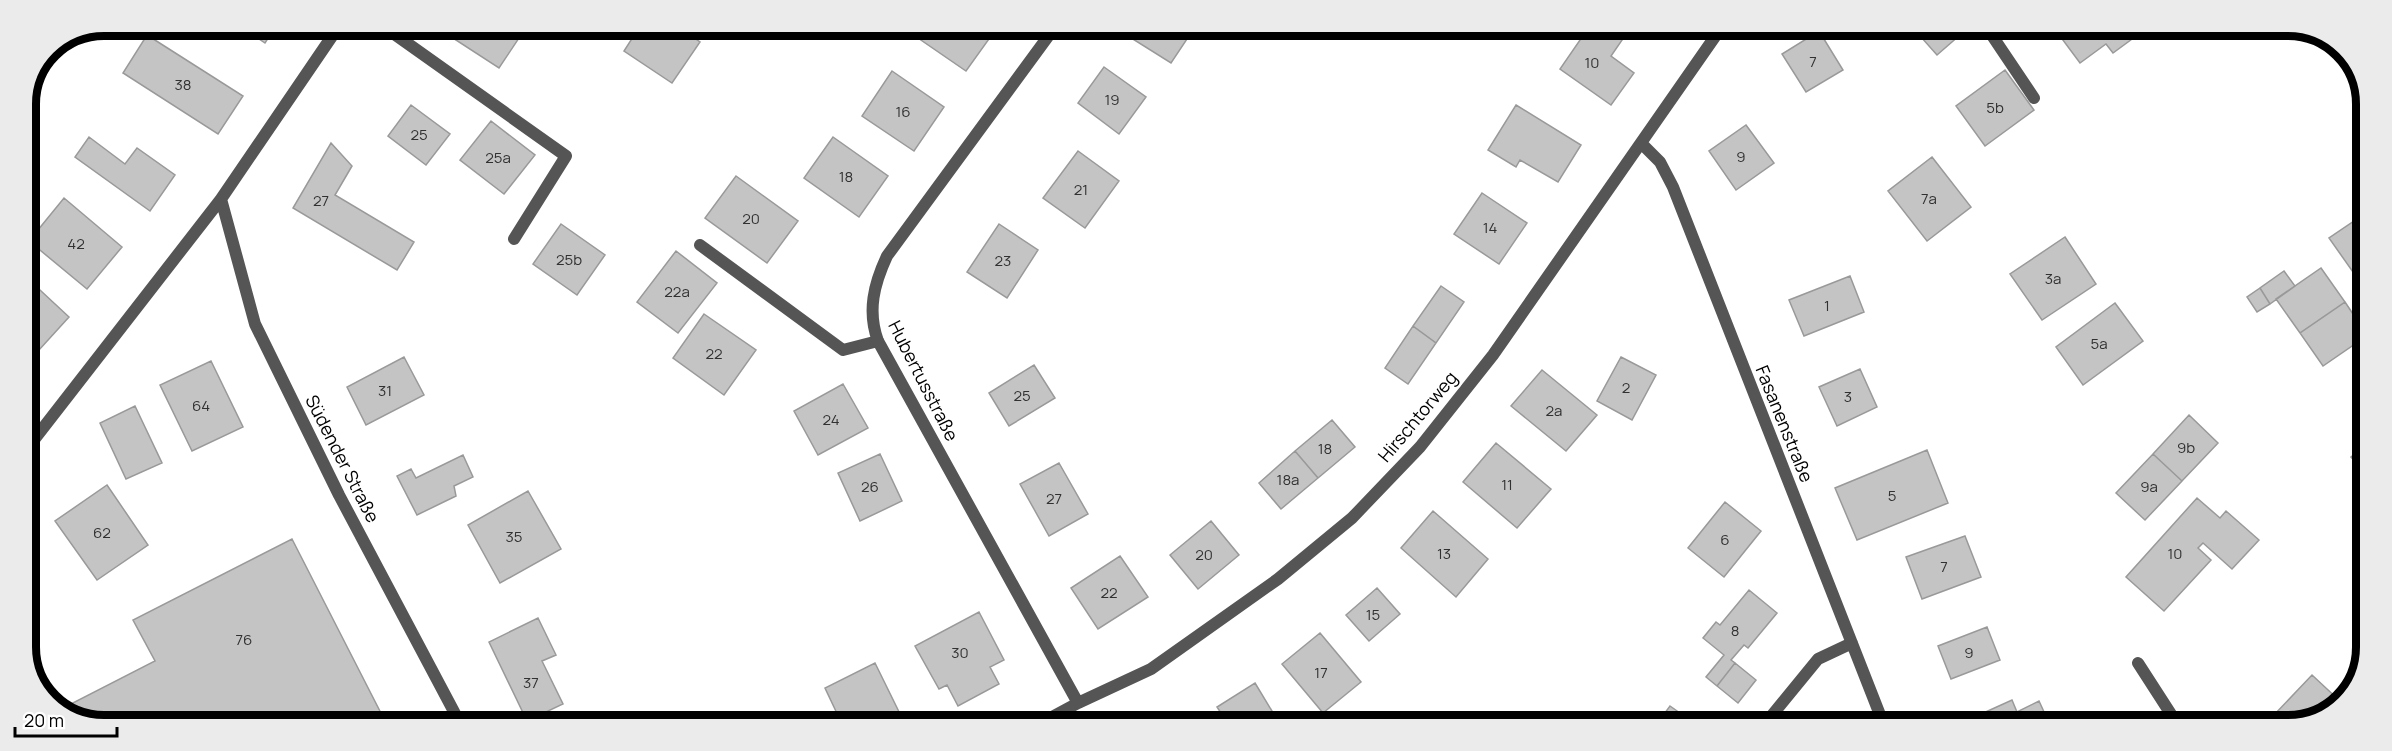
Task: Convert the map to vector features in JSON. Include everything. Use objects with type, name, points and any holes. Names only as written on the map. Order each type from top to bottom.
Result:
[{"type":"street","points":[[36,437],[221,199],[332,36]]},
{"type":"street","points":[[397,36],[566,156],[514,239]]},
{"type":"street","name":"Hubertusstraße","points":[[1048,36],[887,256],[878,275],[871,313],[878,341],[1078,703]]},
{"type":"street","name":"Hirschtorweg","points":[[1056,715],[1151,669],[1278,579],[1352,518],[1420,447],[1493,355],[1715,36]]},
{"type":"street","points":[[1992,36],[2034,98]]},
{"type":"street","name":"Fasanenstraße","points":[[1641,142],[1660,162],[1672,186],[1880,715]]},
{"type":"street","name":"Südender Straße","points":[[221,199],[255,324],[339,495],[456,715]]},
{"type":"street","points":[[700,245],[843,350],[878,341]]},
{"type":"street","points":[[1772,715],[1818,659],[1852,643]]},
{"type":"street","points":[[2138,663],[2172,715]]},
{"type":"building","points":[[146,36],[149,36],[243,96],[218,134],[123,73]]},
{"type":"building","points":[[255,36],[270,36],[265,43]]},
{"type":"building","points":[[450,36],[520,36],[499,68]]},
{"type":"building","points":[[634,36],[691,36],[700,42],[672,83],[624,51]]},
{"type":"building","points":[[915,36],[991,36],[966,71]]},
{"type":"building","points":[[1128,36],[1189,36],[1171,63]]},
{"type":"building","points":[[1583,36],[1625,36],[1611,56],[1634,73],[1611,105],[1560,69]]},
{"type":"building","points":[[1811,36],[1822,36],[1843,70],[1806,92],[1782,54]]},
{"type":"building","points":[[1920,36],[1959,36],[1937,55]]},
{"type":"building","points":[[2060,36],[2136,36],[2113,53],[2106,44],[2080,63]]},
{"type":"building","points":[[1104,67],[1146,97],[1119,134],[1078,103]]},
{"type":"building","points":[[2005,70],[2034,110],[1985,146],[1956,106]]},
{"type":"building","points":[[892,71],[944,107],[914,151],[862,116]]},
{"type":"building","points":[[411,105],[450,134],[426,165],[388,136]]},
{"type":"building","points":[[1516,105],[1581,145],[1558,182],[1520,160],[1516,167],[1488,150]]},
{"type":"building","points":[[491,121],[535,155],[504,194],[460,160]]},
{"type":"building","points":[[1746,125],[1774,163],[1736,190],[1709,151]]},
{"type":"building","points":[[89,137],[125,164],[137,148],[175,175],[150,211],[75,157]]},
{"type":"building","points":[[833,137],[888,176],[859,217],[804,178]]},
{"type":"building","points":[[331,143],[352,166],[335,195],[414,242],[397,270],[293,208]]},
{"type":"building","points":[[1078,151],[1119,181],[1085,228],[1043,198]]},
{"type":"building","points":[[1932,157],[1971,207],[1927,241],[1888,191]]},
{"type":"building","points":[[736,176],[798,221],[767,263],[705,218]]},
{"type":"building","points":[[1482,193],[1527,223],[1499,264],[1454,234]]},
{"type":"building","points":[[64,198],[122,247],[87,289],[36,247],[36,232]]},
{"type":"building","points":[[2356,220],[2356,270],[2353,272],[2329,238]]},
{"type":"building","points":[[561,224],[605,255],[577,295],[533,264]]},
{"type":"building","points":[[999,224],[1038,250],[1007,298],[967,272]]},
{"type":"building","points":[[2065,237],[2096,284],[2042,320],[2010,274]]},
{"type":"building","points":[[676,251],[717,283],[678,333],[637,302]]},
{"type":"building","points":[[2321,268],[2345,302],[2300,333],[2276,299]]},
{"type":"building","points":[[2284,271],[2295,286],[2270,304],[2260,288]]},
{"type":"building","points":[[1850,276],[1864,312],[1804,336],[1789,300]]},
{"type":"building","points":[[36,286],[69,317],[39,350],[36,347]]},
{"type":"building","points":[[1441,286],[1464,302],[1436,343],[1413,326]]},
{"type":"building","points":[[2260,288],[2270,304],[2257,312],[2247,297]]},
{"type":"building","points":[[2345,302],[2356,318],[2356,343],[2323,366],[2300,333]]},
{"type":"building","points":[[2115,303],[2143,341],[2083,385],[2056,347]]},
{"type":"building","points":[[704,314],[756,350],[724,395],[673,358]]},
{"type":"building","points":[[1413,326],[1436,343],[1408,384],[1385,368]]},
{"type":"building","points":[[404,357],[424,395],[366,425],[347,387]]},
{"type":"building","points":[[1621,357],[1656,375],[1632,420],[1597,401]]},
{"type":"building","points":[[211,361],[243,427],[192,451],[160,385]]},
{"type":"building","points":[[1034,365],[1055,398],[1009,426],[989,393]]},
{"type":"building","points":[[1860,369],[1877,407],[1837,426],[1819,387]]},
{"type":"building","points":[[1542,370],[1597,415],[1566,451],[1511,406]]},
{"type":"building","points":[[843,384],[868,428],[818,455],[794,411]]},
{"type":"building","points":[[135,406],[162,463],[126,479],[100,423]]},
{"type":"building","points":[[2189,415],[2218,443],[2182,481],[2153,454]]},
{"type":"building","points":[[1332,420],[1355,447],[1318,478],[1295,451]]},
{"type":"building","points":[[1496,443],[1551,489],[1517,528],[1463,482]]},
{"type":"building","points":[[1927,450],[1948,503],[1857,540],[1835,488]]},
{"type":"building","points":[[1295,451],[1318,478],[1281,509],[1259,483]]},
{"type":"building","points":[[2356,453],[2356,462],[2351,457]]},
{"type":"building","points":[[880,454],[902,501],[860,521],[838,473]]},
{"type":"building","points":[[2153,454],[2182,481],[2145,520],[2116,493]]},
{"type":"building","points":[[463,455],[473,477],[454,486],[456,496],[417,515],[397,476],[411,469],[416,478]]},
{"type":"building","points":[[1059,463],[1088,514],[1049,536],[1020,484]]},
{"type":"building","points":[[107,485],[148,545],[97,580],[55,521]]},
{"type":"building","points":[[528,491],[561,549],[500,583],[468,525]]},
{"type":"building","points":[[2197,498],[2220,518],[2226,511],[2259,540],[2232,569],[2203,543],[2198,548],[2211,560],[2164,611],[2126,577]]},
{"type":"building","points":[[1725,502],[1761,531],[1724,577],[1688,548]]},
{"type":"building","points":[[1433,511],[1488,559],[1456,597],[1401,548]]},
{"type":"building","points":[[1211,521],[1239,555],[1198,589],[1170,555]]},
{"type":"building","points":[[1965,536],[1981,577],[1922,599],[1906,557]]},
{"type":"building","points":[[292,539],[382,715],[104,715],[86,713],[68,705],[155,661],[133,620]]},
{"type":"building","points":[[1120,556],[1148,597],[1098,629],[1071,588]]},
{"type":"building","points":[[1377,588],[1400,614],[1369,641],[1346,615]]},
{"type":"building","points":[[1749,590],[1777,613],[1748,648],[1744,645],[1731,660],[1735,663],[1717,686],[1706,677],[1724,655],[1703,638],[1716,622],[1720,625]]},
{"type":"building","points":[[979,612],[1004,660],[990,667],[999,684],[958,706],[947,685],[939,689],[915,646]]},
{"type":"building","points":[[538,618],[556,655],[542,661],[563,704],[540,715],[524,715],[489,642]]},
{"type":"building","points":[[1987,627],[2000,660],[1951,679],[1938,646]]},
{"type":"building","points":[[1320,633],[1361,682],[1323,713],[1282,664]]},
{"type":"building","points":[[875,663],[901,715],[838,715],[825,688]]},
{"type":"building","points":[[1735,663],[1756,680],[1738,703],[1717,686]]},
{"type":"building","points":[[2312,675],[2335,696],[2310,711],[2274,715]]},
{"type":"building","points":[[1255,683],[1274,715],[1222,715],[1217,707]]},
{"type":"building","points":[[2012,700],[2017,712],[2039,701],[2045,715],[1979,715]]},
{"type":"building","points":[[1670,706],[1683,715],[1663,715]]}]
